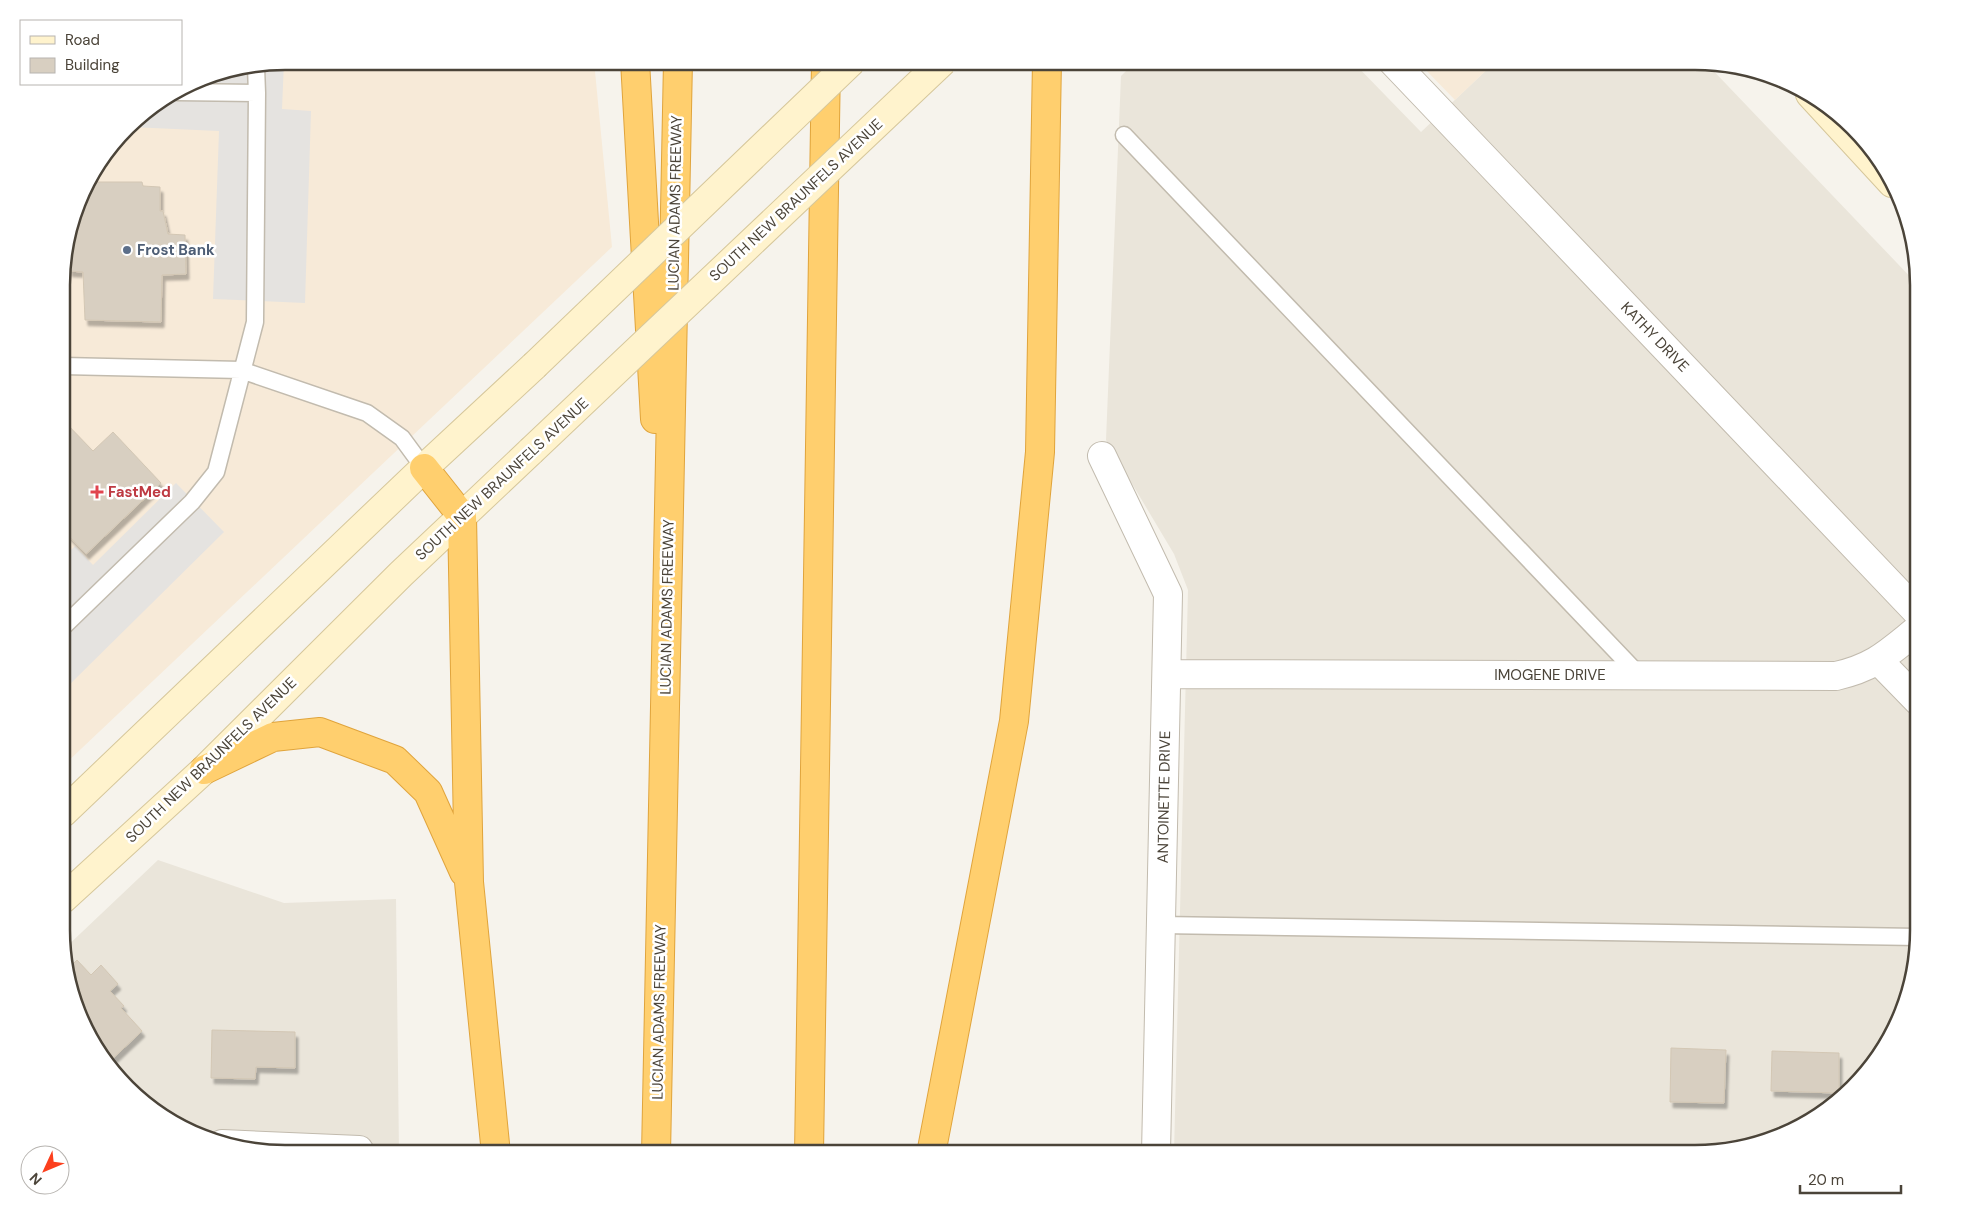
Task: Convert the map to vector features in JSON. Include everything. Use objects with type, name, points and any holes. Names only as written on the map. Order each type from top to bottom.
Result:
[{"type":"highway","points":[[636,70],[667,637]]},
{"type":"highway","name":"LUCIAN ADAMS FREEWAY","points":[[656,1145],[678,70]]},
{"type":"highway","points":[[810,1145],[826,70]]},
{"type":"highway","points":[[933,1145],[1014,721],[1040,452],[1047,70]]},
{"type":"highway","points":[[424,468],[462,516],[469,882],[495,1145]]},
{"type":"highway","points":[[204,770],[273,737],[320,732],[394,760],[428,792],[469,882]]},
{"type":"main road","points":[[70,806],[843,70]]},
{"type":"main road","name":"SOUTH NEW BRAUNFELS AVENUE","points":[[70,893],[204,770],[462,516],[933,70]]},
{"type":"main road","points":[[1836,122],[1868,157]]},
{"type":"street","name":"KATHY DRIVE","points":[[1401,70],[1910,605]]},
{"type":"street","name":"ANTOINETTE DRIVE","points":[[1102,456],[1168,594],[1156,1145]]},
{"type":"street","name":"IMOGENE DRIVE","points":[[1166,674],[1836,676],[1860,670],[1879,661],[1910,636]]},
{"type":"street","points":[[1879,661],[1910,693]]},
{"type":"lane","points":[[70,620],[192,502],[216,472],[254,322],[256,72]]},
{"type":"lane","points":[[190,92],[256,93]]},
{"type":"lane","points":[[1124,135],[1640,676]]},
{"type":"lane","points":[[70,366],[241,370],[367,413],[402,438],[424,468]]},
{"type":"lane","points":[[1161,925],[1910,937]]},
{"type":"shaded area","points":[[271,70],[595,70],[612,247],[70,759],[70,271],[77,229],[92,190],[114,154],[143,123],[177,99],[203,86],[229,77]]},
{"type":"shaded area","points":[[271,70],[284,70],[282,109],[311,111],[305,303],[213,299],[219,131],[139,127],[166,106],[203,86],[229,77]]},
{"type":"shaded area","points":[[1127,70],[1361,70],[1421,132],[1486,70],[1713,71],[1910,277],[1910,944],[1903,986],[1888,1025],[1866,1061],[1826,1101],[1790,1123],[1764,1134],[1737,1141],[1709,1145],[1174,1145],[1188,590],[1174,554],[1106,440],[1121,76]]},
{"type":"shaded area","points":[[1426,70],[1487,70],[1455,100]]},
{"type":"shaded area","points":[[176,483],[224,532],[70,684],[70,551],[75,546],[93,565]]},
{"type":"shaded area","points":[[158,860],[284,903],[396,899],[399,1145],[271,1145],[243,1141],[216,1134],[177,1116],[154,1101],[123,1072],[99,1038],[86,1012],[77,986],[70,943]]},
{"type":"building","name":"Frost Bank","points":[[97,182],[142,182],[143,186],[160,187],[160,211],[163,211],[168,234],[185,235],[186,274],[162,275],[161,322],[85,320],[83,272],[70,271],[77,229]]},
{"type":"building","points":[[70,427],[93,451],[113,432],[161,483],[86,554],[70,537]]},
{"type":"building","points":[[77,960],[91,975],[101,965],[118,984],[110,991],[124,1006],[121,1008],[142,1031],[113,1059],[99,1038],[86,1012],[77,986],[73,964]]},
{"type":"building","points":[[212,1030],[295,1032],[295,1068],[256,1067],[255,1079],[211,1078]]},
{"type":"building","points":[[1671,1048],[1726,1050],[1724,1103],[1670,1102]]},
{"type":"building","points":[[1772,1051],[1839,1053],[1839,1090],[1836,1093],[1771,1091]]},
{"type":"place","name":"Frost Bank","points":[[127,250]]},
{"type":"place","name":"FastMed","points":[[97,492]]}]
